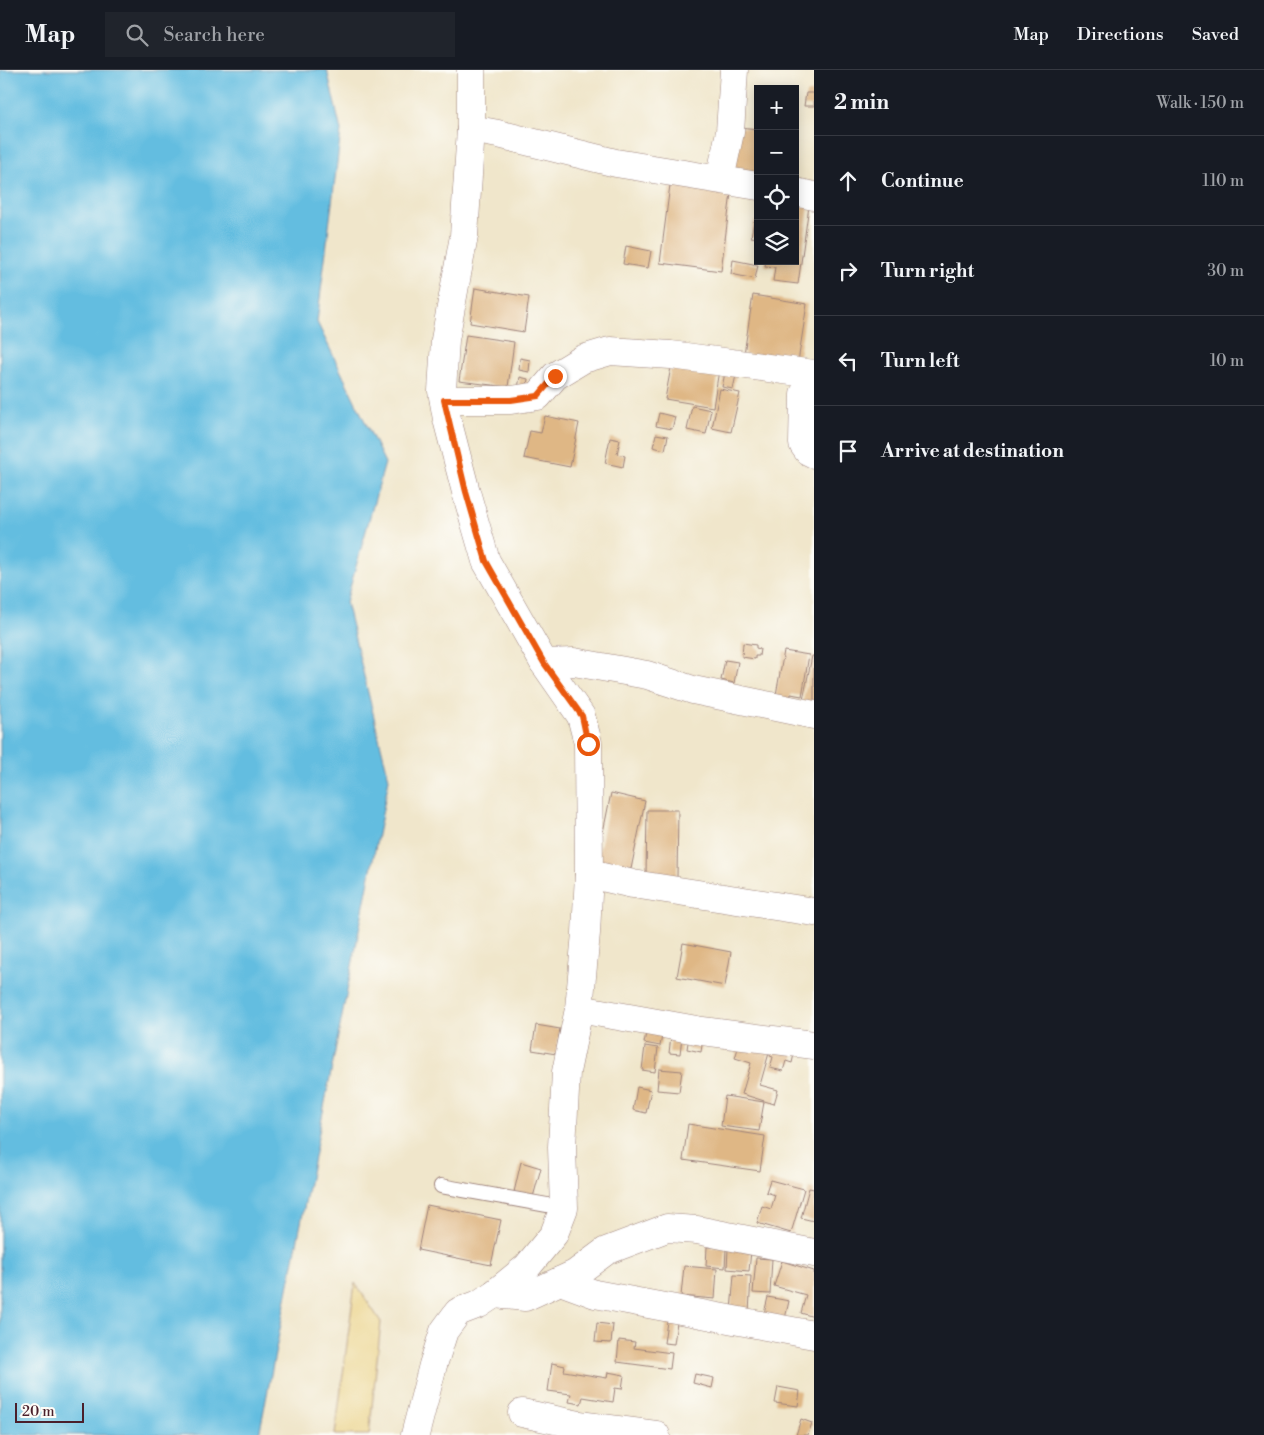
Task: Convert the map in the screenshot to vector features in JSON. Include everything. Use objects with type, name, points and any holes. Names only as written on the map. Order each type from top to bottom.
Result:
[{"type":"street","points":[[415,1435],[444,1330],[458,1312],[479,1304],[527,1267],[554,1234],[564,1208],[562,1147],[566,1072],[579,1009],[589,874],[588,744],[582,716],[544,663],[486,561],[466,492],[442,391],[445,340],[464,236],[471,129],[471,70]]},
{"type":"street","points":[[720,179],[730,132],[734,70]]},
{"type":"street","points":[[471,129],[616,163],[754,185]]},
{"type":"street","points":[[799,193],[814,196]]},
{"type":"street","points":[[444,400],[511,400],[538,396],[555,376],[583,359],[610,351],[671,355],[814,374]]},
{"type":"street","points":[[814,383],[804,394],[804,444],[808,451],[814,454]]},
{"type":"street","points":[[544,663],[574,662],[646,674],[692,690],[814,715]]},
{"type":"street","points":[[589,874],[633,884],[814,912]]},
{"type":"street","points":[[579,1009],[702,1031],[814,1045]]},
{"type":"street","points":[[494,1294],[525,1297],[575,1274],[606,1252],[667,1228],[697,1230],[814,1253]]},
{"type":"street","points":[[560,1281],[595,1294],[814,1335]]},
{"type":"street","points":[[522,1412],[579,1425],[656,1435]]},
{"type":"lane","points":[[441,1186],[564,1208]]},
{"type":"sand","points":[[355,1283],[381,1322],[369,1435],[335,1435]]},
{"type":"water","points":[[0,70],[327,70],[341,131],[317,322],[385,463],[346,602],[389,779],[259,1435],[0,1435]]},
{"type":"building","points":[[806,93],[814,93],[814,106],[804,106]]},
{"type":"building","points":[[739,127],[754,129],[754,173],[734,170]]},
{"type":"building","points":[[670,185],[731,193],[721,271],[660,263]]},
{"type":"building","points":[[799,205],[809,206],[798,284],[773,281],[775,267],[765,266],[799,265]]},
{"type":"building","points":[[754,221],[754,237],[751,237]]},
{"type":"building","points":[[626,246],[651,251],[648,268],[623,264]]},
{"type":"building","points":[[733,260],[758,265],[755,279],[731,274]]},
{"type":"building","points":[[475,288],[529,297],[524,332],[470,323]]},
{"type":"building","points":[[753,295],[807,304],[798,362],[744,354]]},
{"type":"building","points":[[466,335],[514,342],[508,387],[459,381]]},
{"type":"building","points":[[520,358],[530,360],[529,372],[519,370]]},
{"type":"building","points":[[672,362],[719,370],[713,407],[665,399]]},
{"type":"building","points":[[725,373],[736,375],[733,389],[722,387]]},
{"type":"building","points":[[520,377],[528,379],[526,390],[518,388]]},
{"type":"building","points":[[720,389],[740,393],[731,432],[712,428]]},
{"type":"building","points":[[692,406],[711,410],[706,434],[687,430]]},
{"type":"building","points":[[659,413],[675,417],[672,429],[656,426]]},
{"type":"building","points":[[545,416],[579,423],[570,467],[524,458],[530,431],[541,433]]},
{"type":"building","points":[[656,434],[668,436],[665,450],[653,447]]},
{"type":"building","points":[[610,438],[620,440],[617,454],[625,456],[623,467],[605,463]]},
{"type":"building","points":[[743,643],[756,645],[756,648],[760,649],[759,656],[755,656],[755,659],[742,657]]},
{"type":"building","points":[[784,651],[809,655],[802,696],[791,694],[789,703],[775,700]]},
{"type":"building","points":[[812,656],[814,656],[814,708],[802,705]]},
{"type":"building","points":[[725,660],[738,662],[734,683],[721,680]]},
{"type":"building","points":[[611,793],[645,801],[631,869],[597,862]]},
{"type":"building","points":[[647,810],[678,810],[677,877],[646,876]]},
{"type":"building","points":[[683,943],[731,952],[725,986],[677,977]]},
{"type":"building","points":[[536,1025],[560,1029],[556,1054],[532,1050]]},
{"type":"building","points":[[647,1028],[663,1031],[660,1046],[644,1043]]},
{"type":"building","points":[[671,1036],[682,1037],[680,1054],[669,1053]]},
{"type":"building","points":[[689,1036],[703,1038],[701,1052],[687,1049]]},
{"type":"building","points":[[739,1045],[769,1053],[760,1085],[778,1090],[774,1104],[742,1094],[751,1063],[735,1058]]},
{"type":"building","points":[[645,1046],[658,1048],[655,1072],[642,1070]]},
{"type":"building","points":[[772,1048],[794,1054],[792,1063],[786,1061],[783,1071],[770,1068],[773,1057],[770,1056]]},
{"type":"building","points":[[659,1069],[682,1071],[679,1092],[657,1090]]},
{"type":"building","points":[[637,1087],[651,1090],[646,1113],[633,1110]]},
{"type":"building","points":[[725,1096],[764,1102],[759,1131],[721,1126]]},
{"type":"building","points":[[688,1124],[765,1136],[760,1171],[683,1160]]},
{"type":"building","points":[[521,1162],[541,1168],[533,1197],[514,1192]]},
{"type":"building","points":[[770,1180],[804,1189],[791,1233],[757,1223],[762,1206],[771,1209],[775,1195],[766,1192]]},
{"type":"building","points":[[809,1188],[814,1189],[814,1221],[801,1218]]},
{"type":"building","points":[[427,1205],[501,1220],[491,1265],[418,1250]]},
{"type":"building","points":[[707,1247],[726,1248],[725,1268],[706,1266]]},
{"type":"building","points":[[728,1249],[751,1251],[749,1271],[727,1269]]},
{"type":"building","points":[[756,1258],[772,1259],[770,1294],[753,1293]]},
{"type":"building","points":[[782,1261],[814,1271],[814,1317],[801,1313],[806,1295],[774,1286]]},
{"type":"building","points":[[684,1266],[717,1269],[715,1299],[681,1296]]},
{"type":"building","points":[[734,1275],[751,1276],[749,1313],[731,1311]]},
{"type":"building","points":[[768,1297],[789,1301],[784,1323],[763,1318]]},
{"type":"building","points":[[668,1314],[678,1315],[674,1344],[664,1343]]},
{"type":"building","points":[[597,1323],[613,1325],[611,1343],[595,1342]]},
{"type":"building","points":[[619,1340],[635,1342],[634,1348],[672,1353],[670,1369],[617,1362]]},
{"type":"building","points":[[552,1363],[565,1366],[564,1371],[607,1378],[608,1372],[624,1375],[622,1389],[615,1388],[613,1402],[583,1397],[581,1404],[569,1402],[571,1394],[548,1391]]},
{"type":"building","points":[[695,1374],[714,1378],[712,1388],[693,1383]]},
{"type":"building","points":[[778,1387],[800,1391],[798,1406],[775,1403]]},
{"type":"building","points":[[801,1419],[812,1423],[808,1435],[796,1435]]},
{"type":"route","points":[[555,376],[538,396],[511,400],[444,400],[447,419],[466,492],[486,561],[544,663],[582,716],[588,744]]}]
